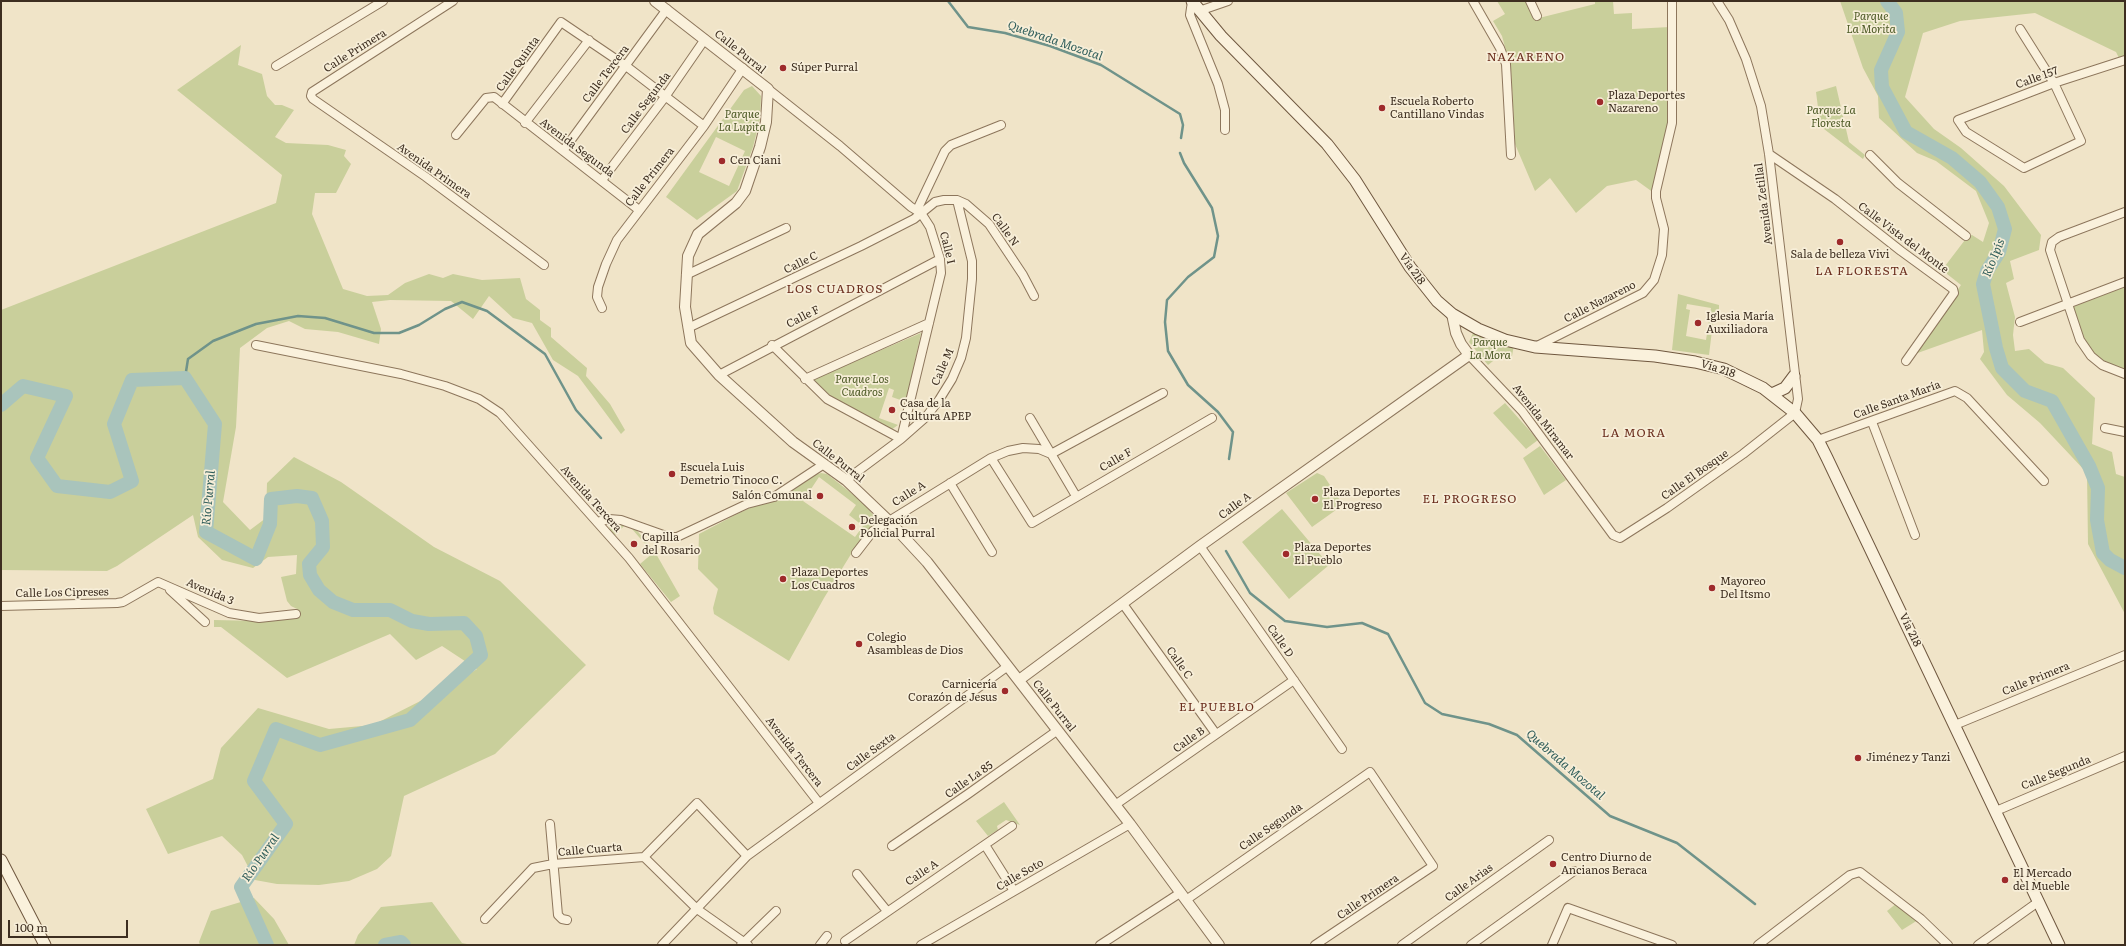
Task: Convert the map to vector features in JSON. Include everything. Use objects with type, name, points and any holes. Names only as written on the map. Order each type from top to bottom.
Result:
[{"type":"main road","name":"Vía 218","points":[[1192,1],[1199,11],[1328,144],[1355,180],[1414,272],[1437,301],[1452,314],[1478,329],[1505,340],[1535,347],[1655,356],[1695,362],[1738,375],[1772,394],[1795,413],[1818,440],[1955,724],[2059,945]]},
{"type":"main road","points":[[1772,394],[1784,388],[1794,376]]},
{"type":"main road","points":[[1,860],[45,945]]},
{"type":"street","points":[[276,66],[383,1]]},
{"type":"street","name":"Calle Primera","points":[[311,96],[312,92],[453,1]]},
{"type":"street","name":"Calle Purral","points":[[655,1],[706,39],[768,89],[764,128],[745,191],[736,203],[698,234],[688,256],[685,307],[692,343],[719,375],[793,442],[846,480],[889,521],[928,562],[1130,824],[1219,945]]},
{"type":"street","points":[[1192,1],[1190,15],[1218,84],[1225,110],[1225,130]]},
{"type":"street","points":[[1199,11],[1228,1]]},
{"type":"street","points":[[1473,1],[1500,48],[1506,64],[1511,155]]},
{"type":"street","points":[[1530,1],[1537,16]]},
{"type":"street","name":"Calle Nazareno","points":[[1535,347],[1643,293],[1654,280],[1662,255],[1664,228],[1656,198],[1656,191],[1672,123],[1672,1]]},
{"type":"street","name":"Avenida Zetillal","points":[[1716,1],[1729,20],[1749,68],[1761,106],[1769,154],[1794,376],[1798,399],[1795,413]]},
{"type":"street","name":"Calle Tercera","points":[[563,151],[667,10]]},
{"type":"street","name":"Calle Quinta","points":[[456,135],[486,98],[494,97],[502,104],[561,22],[589,40]]},
{"type":"street","points":[[2020,29],[2054,83]]},
{"type":"street","name":"Calle Segunda","points":[[602,180],[665,97],[706,39]]},
{"type":"street","points":[[525,123],[589,40],[626,66],[704,126]]},
{"type":"street","name":"Calle 157","points":[[2054,83],[2081,141],[2024,168],[1966,132],[1958,120],[2054,83],[2125,60]]},
{"type":"street","name":"Calle Primera","points":[[602,308],[597,297],[598,292],[606,264],[617,240],[704,126],[743,68]]},
{"type":"street","name":"Calle I","points":[[768,89],[840,146],[919,212],[930,227],[940,259],[941,273],[901,439]]},
{"type":"street","name":"Avenida Primera","points":[[311,96],[313,99],[426,178],[544,264]]},
{"type":"street","name":"Avenida Segunda","points":[[502,104],[639,210]]},
{"type":"street","points":[[919,212],[945,151],[951,145],[1001,125]]},
{"type":"street","name":"Calle Vista del Monte","points":[[1769,154],[1835,199],[1883,238],[1953,289],[1954,294],[1906,361]]},
{"type":"street","points":[[1870,155],[1898,183],[1966,236]]},
{"type":"street","points":[[919,212],[935,202],[957,200]]},
{"type":"street","name":"Calle N","points":[[957,200],[978,213],[989,224],[1023,275],[1034,296]]},
{"type":"street","name":"Calle M","points":[[901,439],[926,417],[939,400],[952,379],[961,358],[966,338],[972,279],[972,261],[957,200]]},
{"type":"street","name":"Calle C","points":[[688,328],[808,272],[919,212]]},
{"type":"street","points":[[2125,212],[2059,237],[2052,242],[2050,250],[2078,336],[2091,356],[2102,365],[2125,374]]},
{"type":"street","points":[[686,275],[786,228]]},
{"type":"street","name":"Calle F","points":[[719,375],[940,259]]},
{"type":"street","points":[[2020,322],[2125,282]]},
{"type":"street","name":"Avenida Miramar","points":[[1452,314],[1456,333],[1469,356],[1522,411],[1605,525]]},
{"type":"street","points":[[805,379],[929,323]]},
{"type":"street","name":"Avenida Tercera","points":[[256,345],[401,374],[445,386],[479,399],[508,420],[659,595],[819,803]]},
{"type":"street","points":[[772,346],[827,399],[901,439],[846,480]]},
{"type":"street","name":"Calle A","points":[[1019,680],[1200,546],[1469,356]]},
{"type":"street","name":"Calle Santa María","points":[[1818,440],[1872,422],[1955,391],[1967,398],[2044,481]]},
{"type":"street","points":[[1051,454],[1163,393]]},
{"type":"street","name":"Calle El Bosque","points":[[1605,525],[1613,535],[1620,538],[1629,534],[1744,454],[1795,413]]},
{"type":"street","points":[[1030,418],[1076,496]]},
{"type":"street","name":"Calle F","points":[[991,458],[1032,523],[1212,418]]},
{"type":"street","points":[[1872,422],[1915,535]]},
{"type":"street","points":[[2105,428],[2125,432]]},
{"type":"street","name":"Calle A","points":[[856,553],[873,532],[991,458],[1008,451],[1023,448],[1039,449],[1051,454]]},
{"type":"street","points":[[597,522],[610,519],[621,520],[669,537],[677,537],[747,504],[774,497],[824,464]]},
{"type":"street","points":[[950,483],[992,552]]},
{"type":"street","name":"Calle D","points":[[1200,546],[1342,749]]},
{"type":"street","name":"Calle Los Cipreses","points":[[1,606],[116,603],[123,602],[158,582],[165,585]]},
{"type":"street","points":[[165,585],[205,622]]},
{"type":"street","name":"Avenida 3","points":[[165,585],[229,613],[259,618],[296,614]]},
{"type":"street","name":"Calle C","points":[[1123,604],[1216,734]]},
{"type":"street","name":"Calle Primera","points":[[1955,724],[2125,655]]},
{"type":"street","name":"Calle Sexta","points":[[747,856],[1008,666]]},
{"type":"street","name":"Calle B","points":[[1115,805],[1294,680]]},
{"type":"street","name":"Calle La 85","points":[[892,846],[1058,730]]},
{"type":"street","name":"Calle Segunda","points":[[1996,811],[2125,756]]},
{"type":"street","name":"Calle Primera","points":[[1315,945],[1433,866],[1370,772]]},
{"type":"street","name":"Calle Segunda","points":[[1100,945],[1183,897],[1370,772]]},
{"type":"street","points":[[662,945],[697,909],[747,856],[697,803],[644,856],[697,909],[745,944],[776,911]]},
{"type":"street","points":[[550,824],[558,915],[562,919],[567,920]]},
{"type":"street","name":"Calle Soto","points":[[921,945],[1130,824]]},
{"type":"street","name":"Calle A","points":[[846,941],[887,911],[1012,826]]},
{"type":"street","name":"Calle Arias","points":[[1402,945],[1549,840]]},
{"type":"street","points":[[985,845],[1014,891]]},
{"type":"street","name":"Calle Cuarta","points":[[485,919],[533,868],[553,864],[644,856]]},
{"type":"street","points":[[1471,945],[1574,871]]},
{"type":"street","points":[[1758,945],[1850,875],[1860,872],[1921,919],[1948,945]]},
{"type":"street","points":[[857,874],[887,911]]},
{"type":"street","points":[[1978,945],[2038,902]]},
{"type":"street","points":[[1552,945],[1568,908],[1672,945]]},
{"type":"street","points":[[820,945],[827,936]]},
{"type":"green space","points":[[1497,1],[1526,1],[1535,19],[1595,4],[1595,1],[1613,1],[1614,14],[1632,13],[1632,29],[1670,27],[1669,126],[1654,193],[1636,180],[1607,186],[1576,213],[1550,178],[1535,191],[1515,144],[1511,69],[1502,36],[1493,21],[1505,14]]},
{"type":"green space","name":"Parque La Morita","points":[[1840,1],[2125,1],[2125,56],[2119,58],[2116,52],[2035,13],[1960,21],[1923,33],[1905,97],[1934,129],[1961,148],[2004,186],[2041,235],[2039,250],[2010,261],[2014,279],[2006,283],[2015,317],[2013,335],[2015,351],[2029,349],[2045,363],[2063,368],[2095,398],[2092,444],[2112,452],[2116,474],[2125,477],[2125,614],[2088,544],[2087,473],[2040,423],[2007,395],[1980,359],[1984,352],[1982,330],[1912,355],[1961,285],[1942,270],[1968,236],[1972,235],[1983,242],[1989,223],[1976,191],[1936,161],[1917,153],[1879,118],[1878,96],[1863,68]]},
{"type":"green space","points":[[241,45],[238,65],[262,74],[267,96],[275,105],[282,105],[294,110],[275,137],[286,143],[328,145],[346,150],[344,156],[351,164],[336,193],[315,193],[312,214],[343,289],[367,296],[388,295],[405,283],[429,274],[443,278],[453,274],[482,280],[520,278],[526,299],[540,310],[540,320],[551,328],[551,337],[587,368],[586,376],[610,404],[625,430],[621,434],[578,376],[553,360],[532,323],[513,318],[489,296],[473,319],[451,301],[390,300],[372,302],[381,329],[379,344],[338,332],[305,329],[289,321],[267,328],[240,348],[236,427],[223,502],[250,530],[266,518],[267,483],[294,457],[341,482],[434,547],[500,581],[586,665],[495,754],[404,796],[391,856],[377,869],[349,881],[319,885],[277,884],[255,880],[242,855],[222,836],[168,854],[146,809],[213,779],[221,748],[258,708],[329,729],[373,725],[450,686],[477,669],[442,646],[416,660],[390,634],[287,678],[221,627],[214,627],[214,620],[259,621],[298,617],[297,609],[291,606],[287,601],[281,577],[296,574],[297,555],[268,557],[253,568],[222,560],[198,537],[193,515],[117,566],[107,571],[1,570],[1,310],[276,203],[282,175],[177,90]]},
{"type":"green space","name":"Parque La Lupita","points":[[752,86],[761,96],[760,119],[753,147],[737,191],[697,220],[666,197],[744,90]],"holes":[[[716,137],[745,151],[729,186],[699,172]]]},
{"type":"green space","name":"Parque La Floresta","points":[[1836,86],[1849,142],[1865,155],[1863,159],[1824,129],[1820,123],[1816,92]]},
{"type":"green space","points":[[2125,287],[2125,370],[2103,361],[2093,353],[2082,334],[2072,307]]},
{"type":"green space","points":[[1678,294],[1719,305],[1719,315],[1714,314],[1709,355],[1672,350]],"holes":[[[1687,304],[1711,308],[1706,340],[1686,336],[1690,310],[1686,309]]]},
{"type":"green space","name":"Parque La Mora","points":[[1474,331],[1514,345],[1512,356],[1502,354],[1488,365],[1469,342]]},
{"type":"green space","name":"Parque Los Cuadros","points":[[921,333],[906,402],[892,397],[894,390],[889,388],[879,418],[898,425],[891,430],[829,398],[811,380]]},
{"type":"green space","points":[[1505,403],[1538,440],[1526,449],[1493,413]]},
{"type":"green space","points":[[1540,446],[1566,480],[1544,495],[1523,458]]},
{"type":"green space","points":[[821,473],[827,474],[864,503],[877,520],[856,546],[824,598],[789,661],[714,614],[713,608],[718,589],[698,569],[699,534],[757,505],[780,499],[815,475]],"holes":[[[819,477],[856,505],[849,515],[863,526],[855,537],[803,501]]]},
{"type":"green space","name":"Plaza Deportes El Progreso","points":[[1317,473],[1324,476],[1343,505],[1312,527],[1286,493]]},
{"type":"green space","name":"Plaza Deportes El Pueblo","points":[[1282,509],[1329,565],[1289,599],[1242,542]]},
{"type":"green space","points":[[611,523],[626,524],[615,535],[609,527]]},
{"type":"green space","points":[[634,527],[655,552],[680,596],[671,602],[640,564],[653,553],[632,529]]},
{"type":"green space","points":[[1004,802],[1020,825],[1006,820],[997,826],[998,830],[988,836],[976,821]]},
{"type":"green space","points":[[254,898],[274,919],[289,945],[200,945],[199,942],[211,911]]},
{"type":"green space","points":[[432,902],[462,943],[472,945],[354,945],[358,935],[381,907]]},
{"type":"green space","points":[[1897,903],[1918,920],[1902,930],[1887,911]]},
{"type":"waterway","name":"Quebrada Mozotal","points":[[948,1],[968,27],[1005,33],[1050,46],[1101,65],[1180,114],[1183,125],[1181,138]]},
{"type":"waterway","name":"Río Ipís","points":[[1887,1],[1896,13],[1898,32],[1881,70],[1882,87],[1906,132],[1952,158],[1980,182],[1998,207],[2005,229],[1999,252],[1987,271],[1983,284],[1996,348],[2002,368],[2025,391],[2052,401],[2089,466],[2098,488],[2097,520],[2103,553],[2110,560],[2125,568]]},
{"type":"waterway","name":"Quebrada Mozotal","points":[[1180,153],[1184,163],[1212,208],[1218,236],[1214,257],[1188,277],[1167,300],[1165,322],[1168,351],[1188,385],[1218,412],[1233,432],[1229,459]]},
{"type":"waterway","points":[[185,378],[188,359],[213,341],[256,324],[298,316],[325,318],[374,333],[399,333],[419,325],[445,309],[462,302],[487,311],[545,354],[576,410],[601,438]]},
{"type":"waterway","name":"Río Purral","points":[[1,405],[23,386],[66,396],[37,458],[57,486],[110,492],[132,481],[114,424],[132,380],[185,378],[215,424],[206,532],[256,559],[270,524],[271,499],[297,496],[312,498],[322,521],[323,547],[309,564],[310,575],[319,590],[333,602],[353,610],[390,610],[412,621],[429,624],[464,623],[476,636],[481,655],[410,720],[320,745],[276,729],[254,781],[286,824],[241,887],[267,945]]},
{"type":"waterway","name":"Quebrada Mozotal","points":[[1226,551],[1250,593],[1285,621],[1327,627],[1362,623],[1388,634],[1425,703],[1442,714],[1489,724],[1517,735],[1610,816],[1677,843],[1755,904]]},
{"type":"waterway","name":"Río Purral","points":[[385,945],[401,942],[404,945]]},
{"type":"place","name":"Súper Purral","points":[[783,68]]},
{"type":"place","name":"Plaza Deportes Nazareno","points":[[1600,102]]},
{"type":"place","name":"Escuela Roberto Cantillano Vindas","points":[[1382,108]]},
{"type":"place","name":"Cen Ciani","points":[[722,161]]},
{"type":"place","name":"Sala de belleza Vivi","points":[[1840,242]]},
{"type":"place","name":"Iglesia María Auxiliadora","points":[[1698,323]]},
{"type":"place","name":"Casa de la Cultura APEP","points":[[892,410]]},
{"type":"place","name":"Escuela Luis Demetrio Tinoco C.","points":[[672,474]]},
{"type":"place","name":"Salón Comunal","points":[[820,496]]},
{"type":"place","name":"Plaza Deportes El Progreso","points":[[1315,499]]},
{"type":"place","name":"Delegación Policial Purral","points":[[852,527]]},
{"type":"place","name":"Capilla del Rosario","points":[[634,544]]},
{"type":"place","name":"Plaza Deportes El Pueblo","points":[[1286,554]]},
{"type":"place","name":"Plaza Deportes Los Cuadros","points":[[783,579]]},
{"type":"place","name":"Mayoreo Del Itsmo","points":[[1712,588]]},
{"type":"place","name":"Colegio Asambleas de Dios","points":[[859,644]]},
{"type":"place","name":"Carnicería Corazón de Jesus","points":[[1005,691]]},
{"type":"place","name":"Jiménez y Tanzi","points":[[1858,758]]},
{"type":"place","name":"Centro Diurno de Ancianos Beraca","points":[[1553,864]]},
{"type":"place","name":"El Mercado del Mueble","points":[[2005,880]]},
{"type":"district","name":"NAZARENO","points":[[1526,57]]},
{"type":"district","name":"LA FLORESTA","points":[[1862,271]]},
{"type":"district","name":"LOS CUADROS","points":[[835,289]]},
{"type":"district","name":"LA MORA","points":[[1634,433]]},
{"type":"district","name":"EL PROGRESO","points":[[1470,499]]},
{"type":"district","name":"EL PUEBLO","points":[[1217,707]]}]
